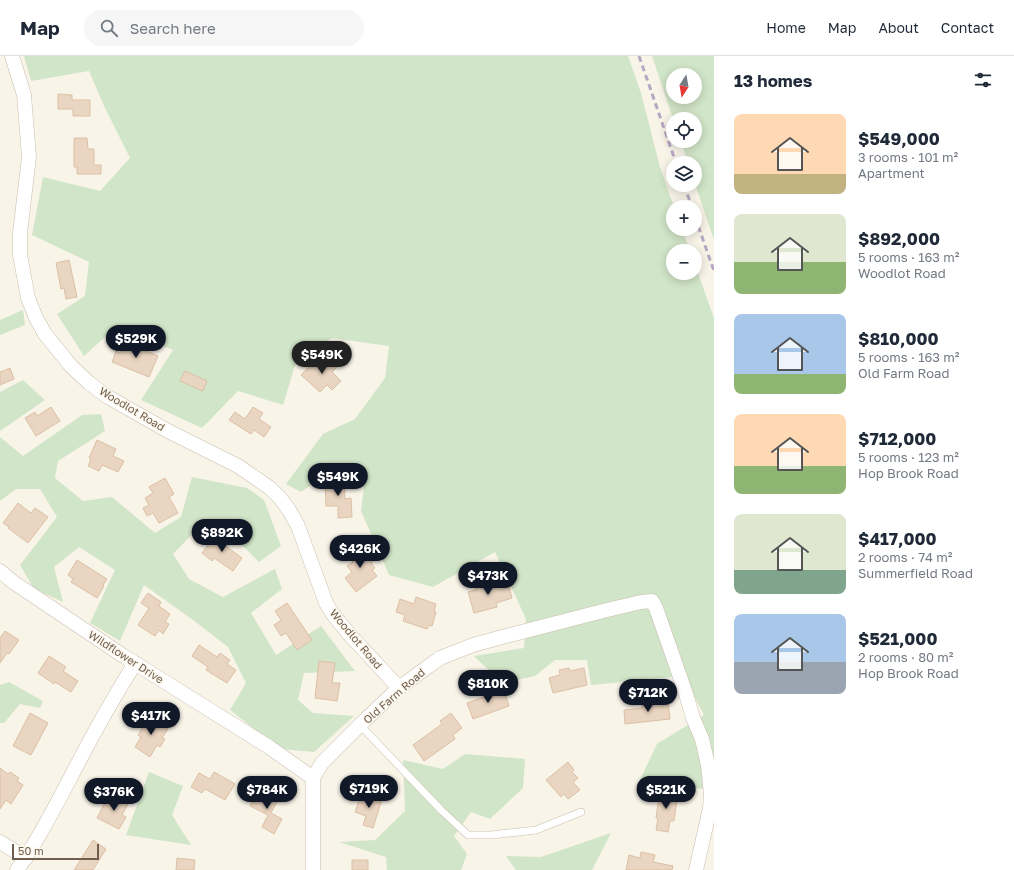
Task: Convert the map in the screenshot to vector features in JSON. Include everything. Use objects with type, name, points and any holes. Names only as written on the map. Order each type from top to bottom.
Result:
[{"type":"street","name":"Woodlot Road","points":[[12,56],[24,95],[29,157],[20,233],[20,255],[28,298],[36,318],[45,334],[71,366],[89,383],[108,397],[168,431],[238,466],[270,488],[280,498],[298,526],[326,602],[332,613],[349,634],[399,688]]},
{"type":"street","name":"Wildflower Drive","points":[[0,571],[13,582],[135,663],[269,747],[313,778]]},
{"type":"street","name":"Old Farm Road","points":[[313,778],[322,763],[399,688],[440,658],[473,645],[502,637],[607,610],[652,601],[656,608],[693,718],[702,740],[708,765],[711,795],[710,808],[696,870]]},
{"type":"street","points":[[17,870],[26,858],[56,805],[97,726],[135,663]]},
{"type":"street","points":[[313,778],[314,870]]},
{"type":"street","points":[[0,842],[26,858]]},
{"type":"lane","points":[[360,725],[441,810],[468,835],[491,836],[536,830],[581,812]]},
{"type":"green space","points":[[24,56],[628,56],[641,93],[660,167],[666,184],[666,192],[669,192],[672,200],[666,200],[666,236],[685,236],[687,244],[666,244],[666,280],[700,280],[714,318],[714,790],[639,782],[657,744],[704,715],[683,676],[591,685],[587,660],[555,660],[535,676],[502,683],[474,656],[524,648],[526,619],[495,552],[433,587],[389,575],[361,511],[365,479],[341,465],[301,492],[286,484],[323,434],[355,419],[385,378],[389,346],[332,338],[296,362],[283,405],[238,391],[202,428],[141,400],[173,350],[116,327],[84,356],[57,314],[85,296],[89,262],[32,235],[43,177],[100,191],[130,158],[104,106],[89,71],[31,81]]},
{"type":"green space","points":[[652,56],[714,56],[714,240],[702,205],[702,200],[700,200],[698,192],[702,192],[702,156],[686,156],[683,148],[702,148],[702,112],[671,112],[668,104],[702,104],[702,68],[666,68],[666,98]]},
{"type":"green space","points":[[23,310],[25,325],[0,335],[0,320]]},
{"type":"green space","points":[[23,380],[45,400],[0,431],[0,392]]},
{"type":"green space","points":[[101,414],[105,431],[58,461],[55,478],[83,501],[112,497],[155,533],[181,517],[192,477],[247,488],[264,500],[281,546],[259,562],[228,531],[204,522],[173,554],[189,579],[223,597],[275,569],[282,589],[251,613],[276,655],[321,626],[355,671],[304,673],[298,700],[313,713],[354,716],[314,752],[280,749],[230,710],[246,683],[228,647],[144,585],[120,641],[90,623],[115,570],[79,547],[54,567],[63,602],[34,589],[20,565],[57,517],[40,489],[16,489],[0,501],[0,437],[23,456],[82,415]]},
{"type":"green space","points":[[9,682],[43,701],[40,708],[20,704],[4,723],[0,723],[0,685]]},
{"type":"green space","points":[[465,754],[525,759],[523,788],[490,819],[471,812],[454,836],[467,854],[461,870],[387,870],[386,857],[339,842],[375,840],[405,811],[403,760],[443,769]]},
{"type":"green space","points":[[149,772],[183,786],[172,815],[191,845],[126,835]]},
{"type":"green space","points":[[611,833],[592,870],[516,870],[506,856],[541,857]]},
{"type":"building","points":[[58,94],[72,95],[72,100],[90,100],[90,116],[73,116],[73,109],[58,109]]},
{"type":"building","points":[[74,138],[87,138],[88,149],[94,149],[94,165],[101,165],[101,174],[77,174],[77,167],[74,167]]},
{"type":"building","points":[[69,260],[77,297],[66,299],[64,288],[61,289],[56,263]]},
{"type":"building","points":[[124,342],[158,356],[149,377],[112,362],[116,351],[120,353]]},
{"type":"building","points":[[318,360],[321,362],[322,360],[327,364],[331,360],[338,366],[332,372],[341,381],[332,390],[327,385],[320,392],[301,375]]},
{"type":"building","points":[[10,368],[14,379],[0,385],[0,372]]},
{"type":"building","points":[[185,371],[207,381],[203,391],[180,381]]},
{"type":"building","points":[[51,407],[60,421],[36,436],[25,418],[35,412],[37,416]]},
{"type":"building","points":[[253,407],[263,413],[259,419],[271,427],[264,437],[254,430],[251,434],[229,420],[235,412],[245,419]]},
{"type":"building","points":[[97,440],[116,449],[113,456],[124,461],[118,472],[102,465],[99,471],[88,466],[91,459],[89,458]]},
{"type":"building","points":[[344,477],[345,499],[351,498],[352,517],[338,518],[338,506],[326,506],[325,482],[331,482],[331,478]]},
{"type":"building","points":[[165,478],[174,494],[169,497],[178,513],[159,523],[153,513],[147,516],[143,508],[149,505],[145,498],[153,493],[149,487]]},
{"type":"building","points":[[18,503],[31,513],[35,508],[48,517],[28,543],[3,523]]},
{"type":"building","points":[[217,533],[227,540],[223,544],[242,558],[233,571],[214,558],[212,561],[202,553]]},
{"type":"building","points":[[353,545],[362,556],[366,552],[373,561],[371,563],[375,568],[372,570],[377,576],[356,592],[345,578],[352,572],[347,566],[353,562],[345,552]]},
{"type":"building","points":[[77,560],[107,579],[97,598],[71,582],[73,579],[68,575]]},
{"type":"building","points":[[489,580],[491,587],[508,583],[512,598],[496,603],[497,607],[474,613],[468,592],[476,590],[474,584]]},
{"type":"building","points":[[148,593],[161,602],[159,606],[170,614],[165,622],[169,624],[163,634],[159,630],[155,636],[138,625],[149,608],[141,603]]},
{"type":"building","points":[[416,597],[436,604],[434,611],[436,612],[432,626],[429,625],[427,629],[403,621],[405,615],[396,612],[400,599],[414,604]]},
{"type":"building","points":[[287,603],[312,640],[297,650],[286,633],[281,636],[274,625],[281,620],[275,611]]},
{"type":"building","points":[[5,631],[19,640],[9,654],[7,653],[0,663],[0,638]]},
{"type":"building","points":[[199,645],[217,657],[220,653],[230,660],[227,664],[236,670],[227,683],[206,670],[208,667],[192,656]]},
{"type":"building","points":[[49,656],[66,667],[63,671],[78,681],[71,692],[55,682],[54,684],[38,673]]},
{"type":"building","points":[[319,661],[335,663],[332,683],[340,683],[337,701],[315,698]]},
{"type":"building","points":[[569,668],[570,671],[584,668],[587,685],[553,693],[549,678],[560,675],[559,670]]},
{"type":"building","points":[[504,690],[509,706],[473,719],[467,703]]},
{"type":"building","points":[[668,700],[670,719],[625,724],[624,710],[642,708],[642,703]]},
{"type":"building","points":[[30,713],[48,723],[31,755],[13,746]]},
{"type":"building","points":[[451,713],[462,728],[453,735],[455,739],[424,761],[413,745],[442,724],[440,721]]},
{"type":"building","points":[[151,714],[160,719],[157,723],[168,729],[162,738],[165,739],[160,747],[157,745],[150,757],[135,747],[141,737],[138,735]]},
{"type":"building","points":[[568,762],[574,770],[572,772],[578,778],[573,782],[580,790],[568,799],[564,794],[561,797],[546,780]]},
{"type":"building","points":[[0,768],[8,774],[10,772],[19,778],[17,781],[23,785],[11,804],[6,800],[0,809]]},
{"type":"building","points":[[214,772],[235,784],[225,800],[205,789],[202,793],[191,787],[199,773],[210,779]]},
{"type":"building","points":[[663,789],[677,791],[674,821],[670,821],[668,832],[656,830],[659,796],[662,796]]},
{"type":"building","points":[[266,791],[279,798],[271,813],[282,819],[274,834],[262,827],[268,815],[250,806],[257,792],[264,795]]},
{"type":"building","points":[[362,792],[382,799],[373,828],[363,825],[366,816],[355,812]]},
{"type":"building","points":[[114,794],[129,802],[122,815],[126,817],[119,829],[97,818],[104,804],[108,806]]},
{"type":"building","points":[[93,840],[106,849],[93,870],[74,870]]},
{"type":"building","points":[[641,852],[655,855],[653,862],[673,866],[672,870],[626,870],[629,855],[640,858]]},
{"type":"building","points":[[177,858],[195,860],[194,870],[176,870]]},
{"type":"building","points":[[352,860],[368,860],[368,870],[352,870]]},
{"type":"railway","points":[[639,56],[674,156]]},
{"type":"railway","points":[[687,192],[689,200]]},
{"type":"railway","points":[[702,236],[714,271]]}]
